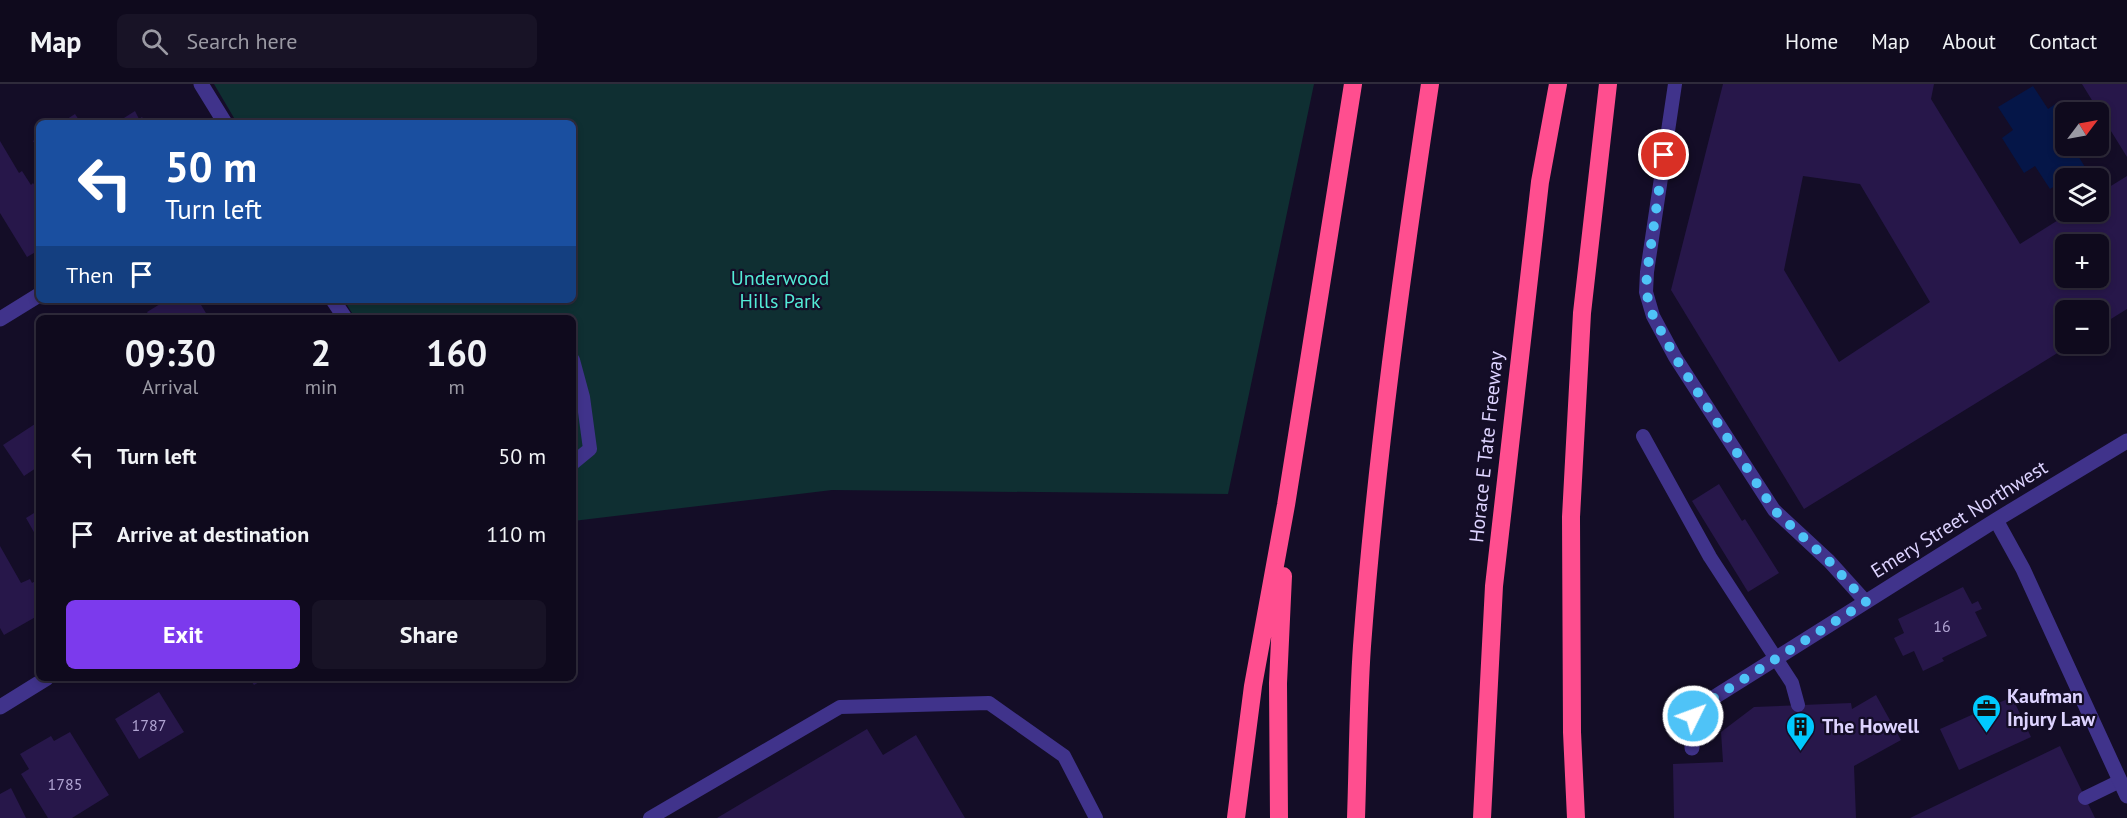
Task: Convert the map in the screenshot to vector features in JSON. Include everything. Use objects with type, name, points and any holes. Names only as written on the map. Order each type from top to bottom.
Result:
[{"type":"highway","points":[[1236,818],[1253,686],[1286,505],[1353,84]]},
{"type":"highway","points":[[1356,818],[1362,649],[1377,471],[1396,314],[1430,84]]},
{"type":"highway","name":"Horace E Tate Freeway","points":[[1482,818],[1494,586],[1538,194],[1558,84]]},
{"type":"highway","points":[[1576,818],[1572,732],[1571,506],[1582,313],[1608,84]]},
{"type":"highway","points":[[1280,818],[1278,683],[1286,505]]},
{"type":"street","points":[[201,84],[223,120]]},
{"type":"street","points":[[0,319],[36,297]]},
{"type":"street","name":"Emery Street Northwest","points":[[1692,748],[1693,716],[1698,708],[1995,520],[2127,441]]},
{"type":"street","points":[[1995,520],[2023,569],[2127,796]]},
{"type":"street","points":[[0,707],[42,681]]},
{"type":"lane","points":[[1675,84],[1647,273],[1646,292],[1653,316],[1675,357],[1774,510],[1829,561],[1866,602]]},
{"type":"lane","points":[[576,371],[583,397],[590,449],[576,461]]},
{"type":"lane","points":[[1643,436],[1710,557],[1792,683],[1798,705]]},
{"type":"lane","points":[[650,818],[840,707],[989,703],[1065,756],[1096,818]]},
{"type":"lane","points":[[2085,798],[2120,781]]},
{"type":"green space","name":"Underwood Hills Park","points":[[214,84],[1314,84],[1228,494],[832,490],[576,521],[576,315],[353,315],[346,303],[576,303],[576,120],[235,120]]},
{"type":"shaded area","points":[[2033,86],[2048,109],[2055,104],[2055,156],[2078,156],[2085,167],[2055,168],[2055,186],[2050,189],[2035,166],[2024,173],[2002,138],[2013,130],[1998,107]]},
{"type":"building","points":[[1723,84],[1934,84],[1931,99],[2020,244],[2055,222],[2109,222],[2109,187],[2127,176],[2127,309],[2109,320],[2109,300],[2055,300],[2056,354],[1804,509],[1671,290]],"holes":[[[1803,176],[1860,184],[1930,302],[1839,362],[1784,270]]]},
{"type":"building","points":[[2082,84],[2127,84],[2127,157],[2109,128],[2109,102],[2093,102]]},
{"type":"building","points":[[135,111],[139,119],[142,117],[144,120],[121,120]]},
{"type":"building","points":[[75,114],[79,120],[66,120]]},
{"type":"building","points":[[0,141],[19,173],[22,171],[31,185],[33,183],[36,188],[36,252],[27,257],[0,213]]},
{"type":"building","points":[[162,303],[200,303],[207,315],[149,315],[147,312]]},
{"type":"building","points":[[35,424],[36,468],[24,476],[3,445]]},
{"type":"building","points":[[1719,484],[1742,521],[1745,519],[1779,573],[1748,592],[1692,501]]},
{"type":"building","points":[[36,512],[36,536],[26,518]]},
{"type":"building","points":[[0,546],[21,583],[30,579],[32,583],[36,581],[36,617],[4,635],[0,628]]},
{"type":"building","points":[[1963,587],[1972,604],[1978,601],[1982,609],[1975,612],[1987,636],[1942,658],[1944,661],[1923,671],[1914,651],[1903,656],[1894,638],[1904,633],[1898,619]]},
{"type":"building","points":[[159,692],[184,732],[139,759],[115,719]]},
{"type":"building","name":"The Howell","points":[[1876,695],[1901,740],[1854,766],[1856,818],[1674,818],[1673,764],[1723,762],[1721,732],[1754,707],[1851,703],[1852,709]]},
{"type":"building","name":"Kaufman Injury Law","points":[[2012,697],[2031,737],[1959,770],[1940,729]]},
{"type":"building","points":[[867,729],[883,755],[916,735],[965,818],[717,818]]},
{"type":"building","points":[[70,732],[109,795],[72,818],[48,818],[21,774],[29,769],[20,754],[51,736],[54,741]]},
{"type":"building","points":[[2060,746],[2095,818],[1910,818]]},
{"type":"building","points":[[11,788],[26,818],[0,818],[0,794]]},
{"type":"place","name":"Kaufman Injury Law","points":[[1986,734]]},
{"type":"place","name":"The Howell","points":[[1801,752]]},
{"type":"route","points":[[1664,155],[1647,273],[1646,292],[1653,316],[1675,357],[1774,510],[1829,561],[1866,602],[1698,708],[1693,716]]}]
